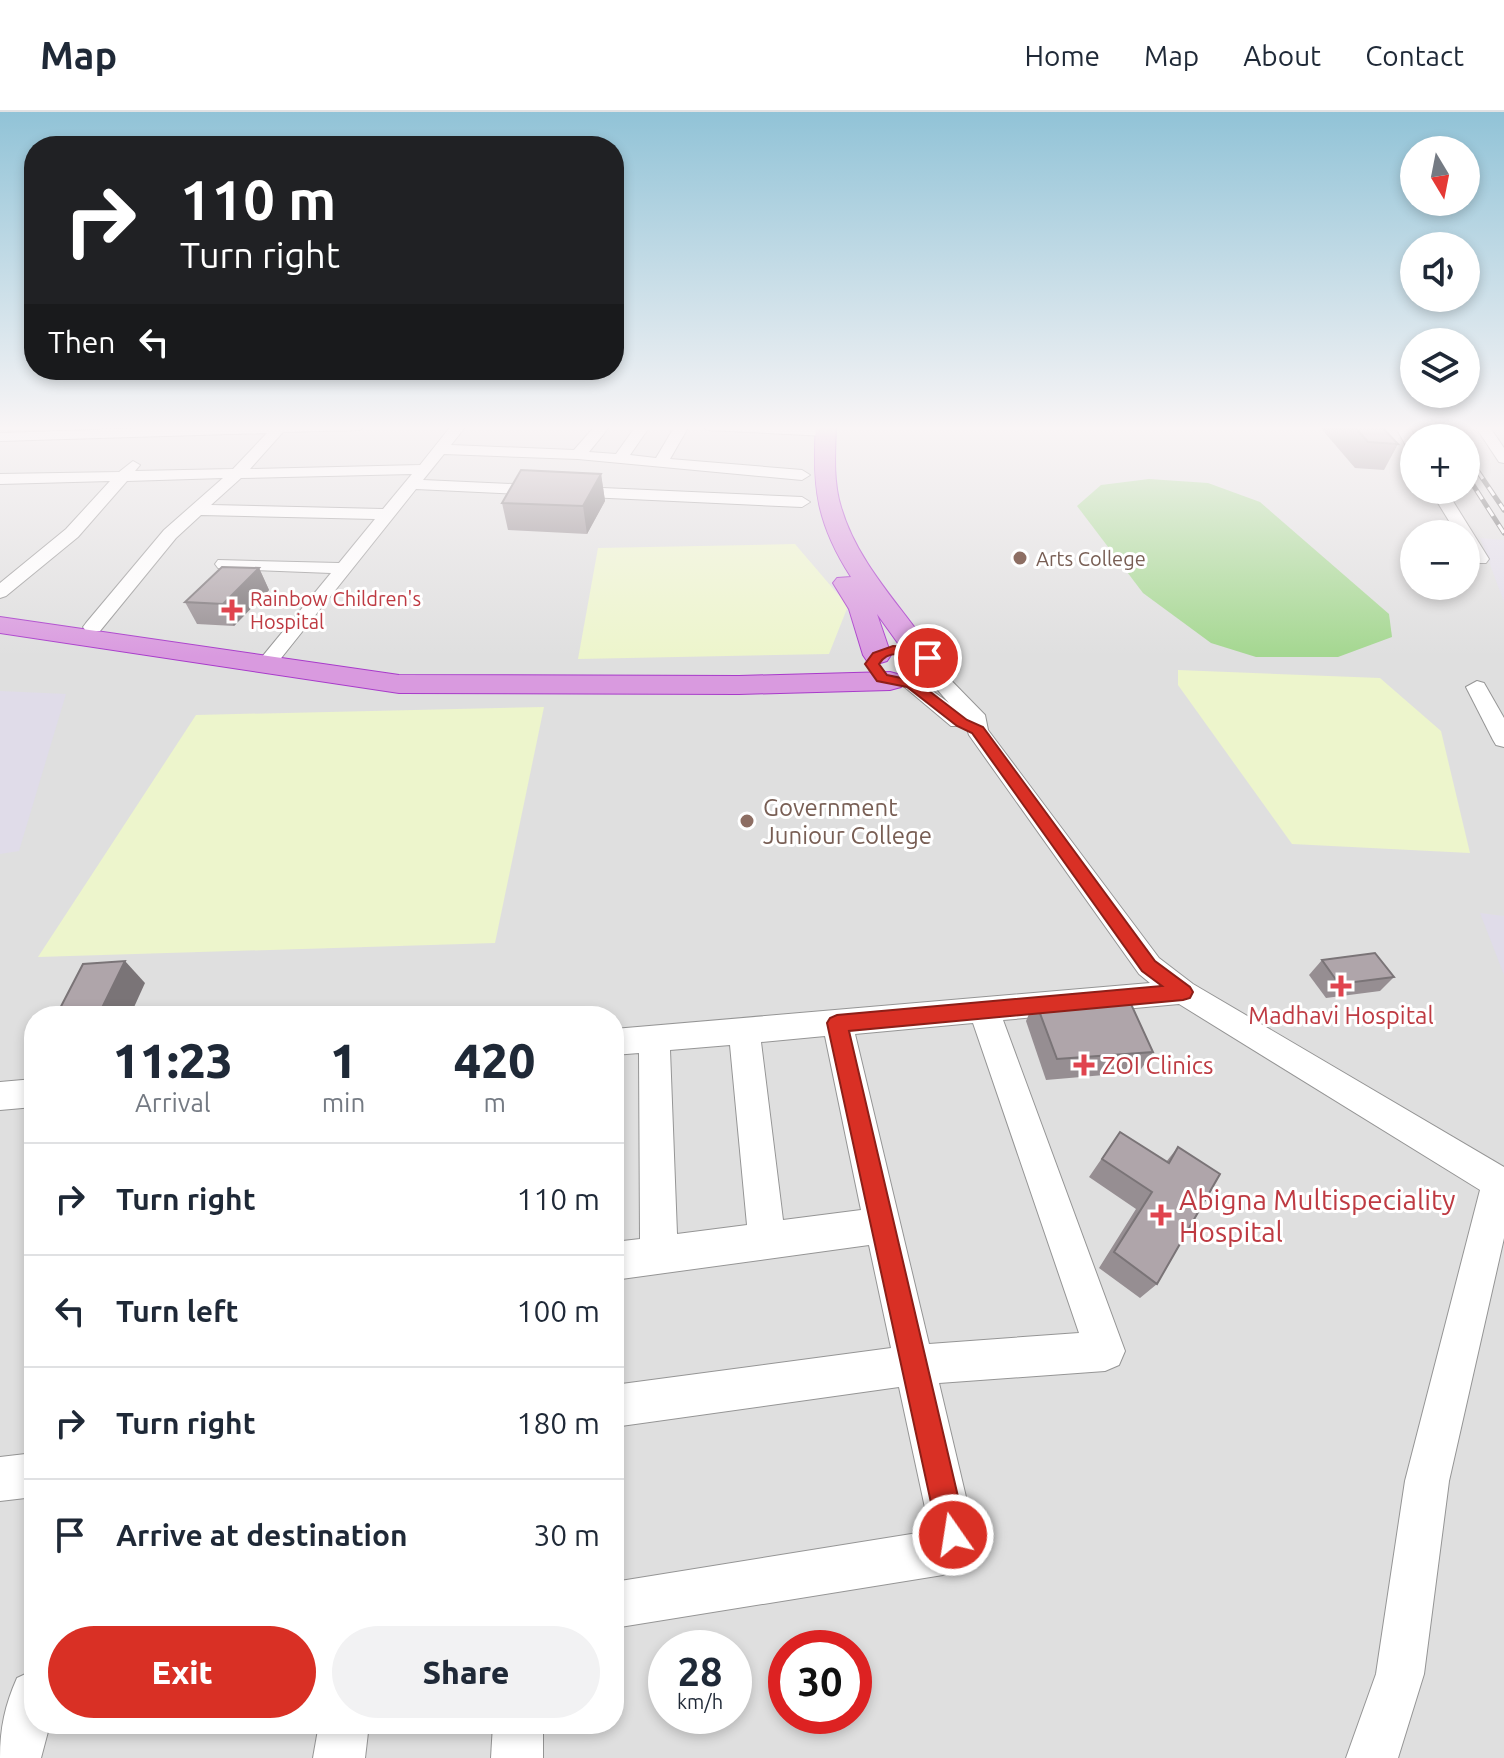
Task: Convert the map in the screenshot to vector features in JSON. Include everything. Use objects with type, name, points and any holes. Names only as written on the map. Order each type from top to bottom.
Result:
[{"type":"highway","points":[[802,503],[813,537],[901,669]]},
{"type":"highway","points":[[828,503],[837,533],[854,562],[901,669]]},
{"type":"highway","points":[[0,615],[93,627],[272,658],[358,679],[434,685],[901,669]]},
{"type":"highway","points":[[0,625],[272,658]]},
{"type":"street","points":[[0,592],[72,533],[100,503]]},
{"type":"street","points":[[93,627],[144,563],[205,503]]},
{"type":"street","points":[[272,658],[396,503]]},
{"type":"street","points":[[197,510],[387,514]]},
{"type":"street","points":[[224,564],[343,568]]},
{"type":"street","points":[[901,669],[962,723],[977,730],[1149,966],[1183,992],[1501,1184],[1427,1481],[1400,1674],[1372,1758]]},
{"type":"street","points":[[1477,687],[1504,740]]},
{"type":"street","points":[[624,1041],[1183,992]]},
{"type":"street","points":[[624,1405],[914,1365],[1105,1351],[984,1010]]},
{"type":"street","points":[[624,1603],[943,1552],[952,1545],[953,1535],[837,1023]]},
{"type":"street","points":[[744,1031],[767,1241]]},
{"type":"street","points":[[654,1039],[659,1255]]},
{"type":"street","points":[[0,1096],[24,1094]]},
{"type":"street","points":[[624,1260],[883,1225]]},
{"type":"street","points":[[0,1479],[24,1476]]},
{"type":"street","points":[[15,1758],[24,1728]]},
{"type":"street","points":[[339,1758],[343,1734]]},
{"type":"street","points":[[517,1758],[518,1734]]},
{"type":"shaded area","points":[[0,503],[1504,503],[1504,1758],[0,1758]]},
{"type":"shaded area","points":[[1480,538],[1504,540],[1504,602]]},
{"type":"shaded area","points":[[0,691],[66,694],[19,851],[0,854]]},
{"type":"shaded area","points":[[1480,913],[1504,916],[1504,975]]},
{"type":"green space","points":[[1081,503],[1261,503],[1389,614],[1392,637],[1338,657],[1256,657],[1211,643],[1143,593],[1077,506]]},
{"type":"green space","points":[[795,544],[848,606],[829,654],[578,659],[598,548]]},
{"type":"green space","points":[[1178,670],[1380,678],[1441,731],[1470,853],[1292,844],[1178,685]]},
{"type":"green space","points":[[544,707],[495,943],[38,957],[196,715]]},
{"type":"building","points":[[502,503],[585,503],[583,506]]},
{"type":"building","points":[[222,567],[259,568],[223,604],[185,602]]},
{"type":"building","points":[[1375,953],[1394,977],[1339,984],[1322,960]]},
{"type":"building","points":[[125,961],[103,1006],[61,1006],[83,964]]},
{"type":"building","points":[[1125,991],[1153,1052],[1057,1059],[1035,1000]]},
{"type":"building","points":[[1120,1132],[1169,1163],[1178,1147],[1220,1174],[1157,1284],[1114,1252],[1152,1192],[1102,1159]]},
{"type":"railway","points":[[1485,503],[1504,533]]},
{"type":"railway","points":[[1499,503],[1504,510]]},
{"type":"place","name":"Arts College","points":[[1020,558]]},
{"type":"place","name":"Rainbow Children's Hospital","points":[[232,610]]},
{"type":"place","name":"Government Juniour College","points":[[747,821]]},
{"type":"place","name":"Madhavi Hospital","points":[[1341,986]]},
{"type":"place","name":"ZOI Clinics","points":[[1084,1065]]},
{"type":"place","name":"Abigna Multispeciality Hospital","points":[[1161,1215]]},
{"type":"route","points":[[928,658],[912,651],[893,650],[877,655],[872,664],[876,674],[882,678],[911,684],[962,723],[977,730],[1149,966],[1183,992],[837,1023],[953,1535]]}]
